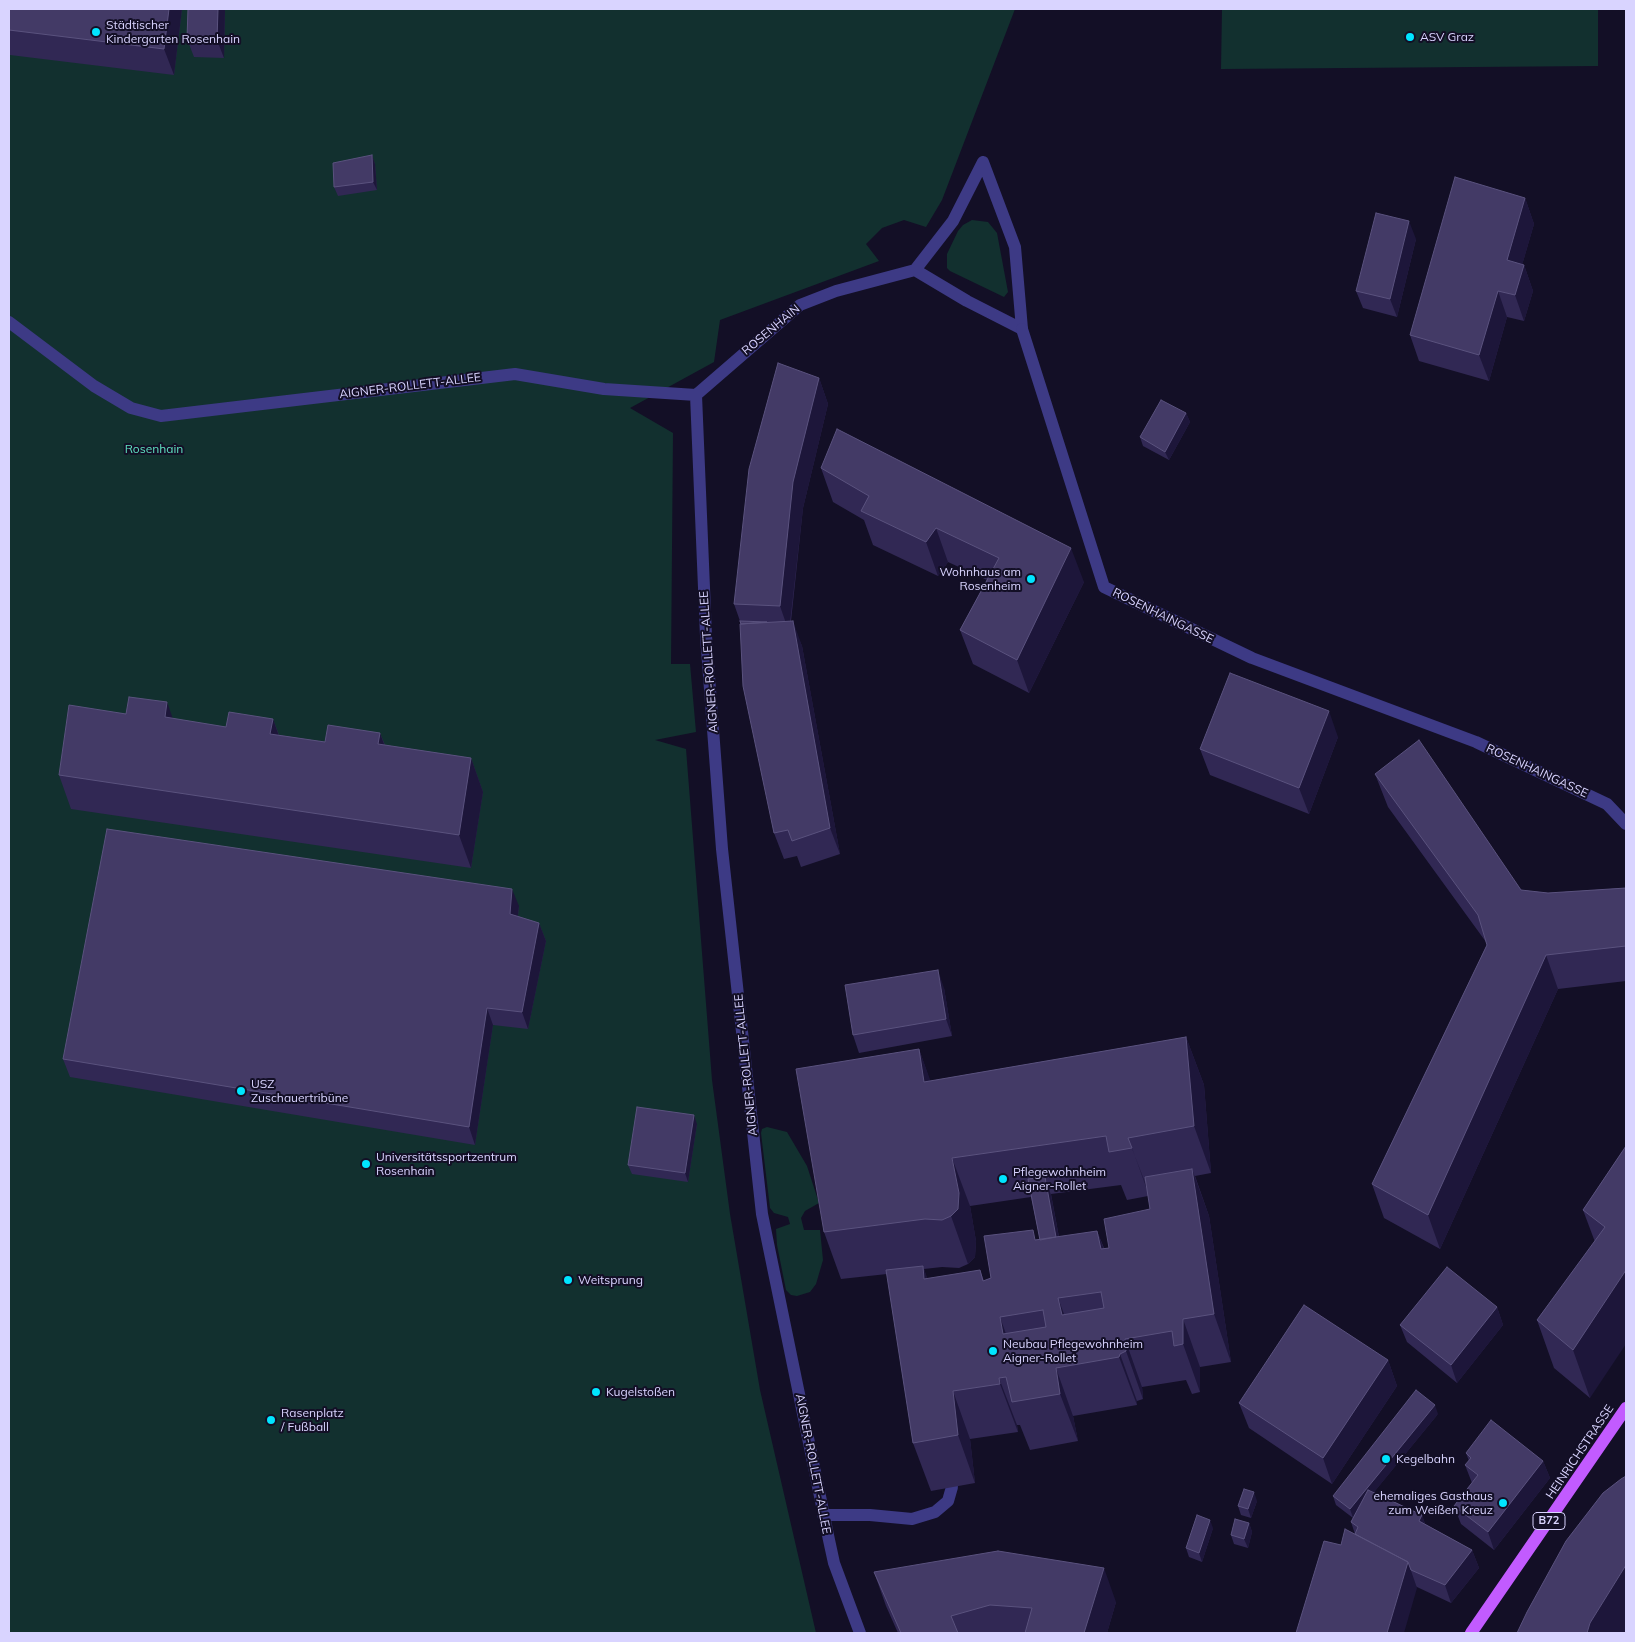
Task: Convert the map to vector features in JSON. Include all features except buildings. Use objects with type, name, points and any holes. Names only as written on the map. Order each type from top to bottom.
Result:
[{"type":"main road","name":"HEINRICHSTRASSE","points":[[1471,1633],[1626,1408]]},
{"type":"street","name":"ROSENHAINGASSE","points":[[915,270],[953,221],[983,162],[1015,247],[1022,329],[1104,587],[1252,658],[1476,742],[1607,804],[1626,824]]},
{"type":"street","points":[[915,270],[967,301],[1022,329]]},
{"type":"street","name":"ROSENHAIN","points":[[696,394],[800,305],[836,290],[915,270]]},
{"type":"street","name":"AIGNER-ROLLETT-ALLEE","points":[[9,322],[94,386],[131,408],[160,416],[516,374],[604,389],[696,394],[706,636],[722,849],[762,1214],[834,1563],[860,1633]]},
{"type":"street","points":[[823,1515],[870,1515],[912,1519],[935,1512],[948,1501],[952,1487]]},
{"type":"green space","name":"Rosenhain","points":[[9,9],[1015,9],[942,200],[926,227],[904,220],[882,228],[866,244],[879,261],[720,320],[714,362],[630,408],[673,433],[671,664],[690,664],[696,732],[655,740],[686,749],[712,1080],[730,1214],[760,1390],[816,1633],[9,1633]]},
{"type":"green space","name":"ASV Graz","points":[[1222,9],[1598,9],[1598,66],[1221,69]]},
{"type":"green space","points":[[972,220],[988,222],[997,233],[1008,292],[1004,297],[947,268],[947,254],[958,231],[963,225]]},
{"type":"green space","points":[[767,1127],[787,1132],[807,1166],[819,1203],[805,1211],[801,1218],[804,1230],[820,1230],[823,1260],[816,1284],[810,1292],[797,1296],[791,1295],[786,1290],[777,1245],[776,1229],[790,1224],[788,1217],[774,1213],[770,1208],[761,1133],[762,1129]]},
{"type":"place","name":"Städtischer Kindergarten Rosenhain","points":[[96,32]]},
{"type":"place","name":"ASV Graz","points":[[1410,37]]},
{"type":"place","name":"Wohnhaus am Rosenheim","points":[[1031,579]]},
{"type":"place","name":"USZ Zuschauertribüne","points":[[241,1091]]},
{"type":"place","name":"Universitätssportzentrum Rosenhain","points":[[366,1164]]},
{"type":"place","name":"Pflegewohnheim Aigner-Rollet","points":[[1003,1179]]},
{"type":"place","name":"Weitsprung","points":[[568,1280]]},
{"type":"place","name":"Neubau Pflegewohnheim Aigner-Rollet","points":[[993,1351]]},
{"type":"place","name":"Kugelstoßen","points":[[596,1392]]},
{"type":"place","name":"Rasenplatz / Fußball","points":[[271,1420]]},
{"type":"place","name":"Kegelbahn","points":[[1386,1459]]},
{"type":"place","name":"ehemaliges Gasthaus zum Weißen Kreuz","points":[[1503,1503]]}]
